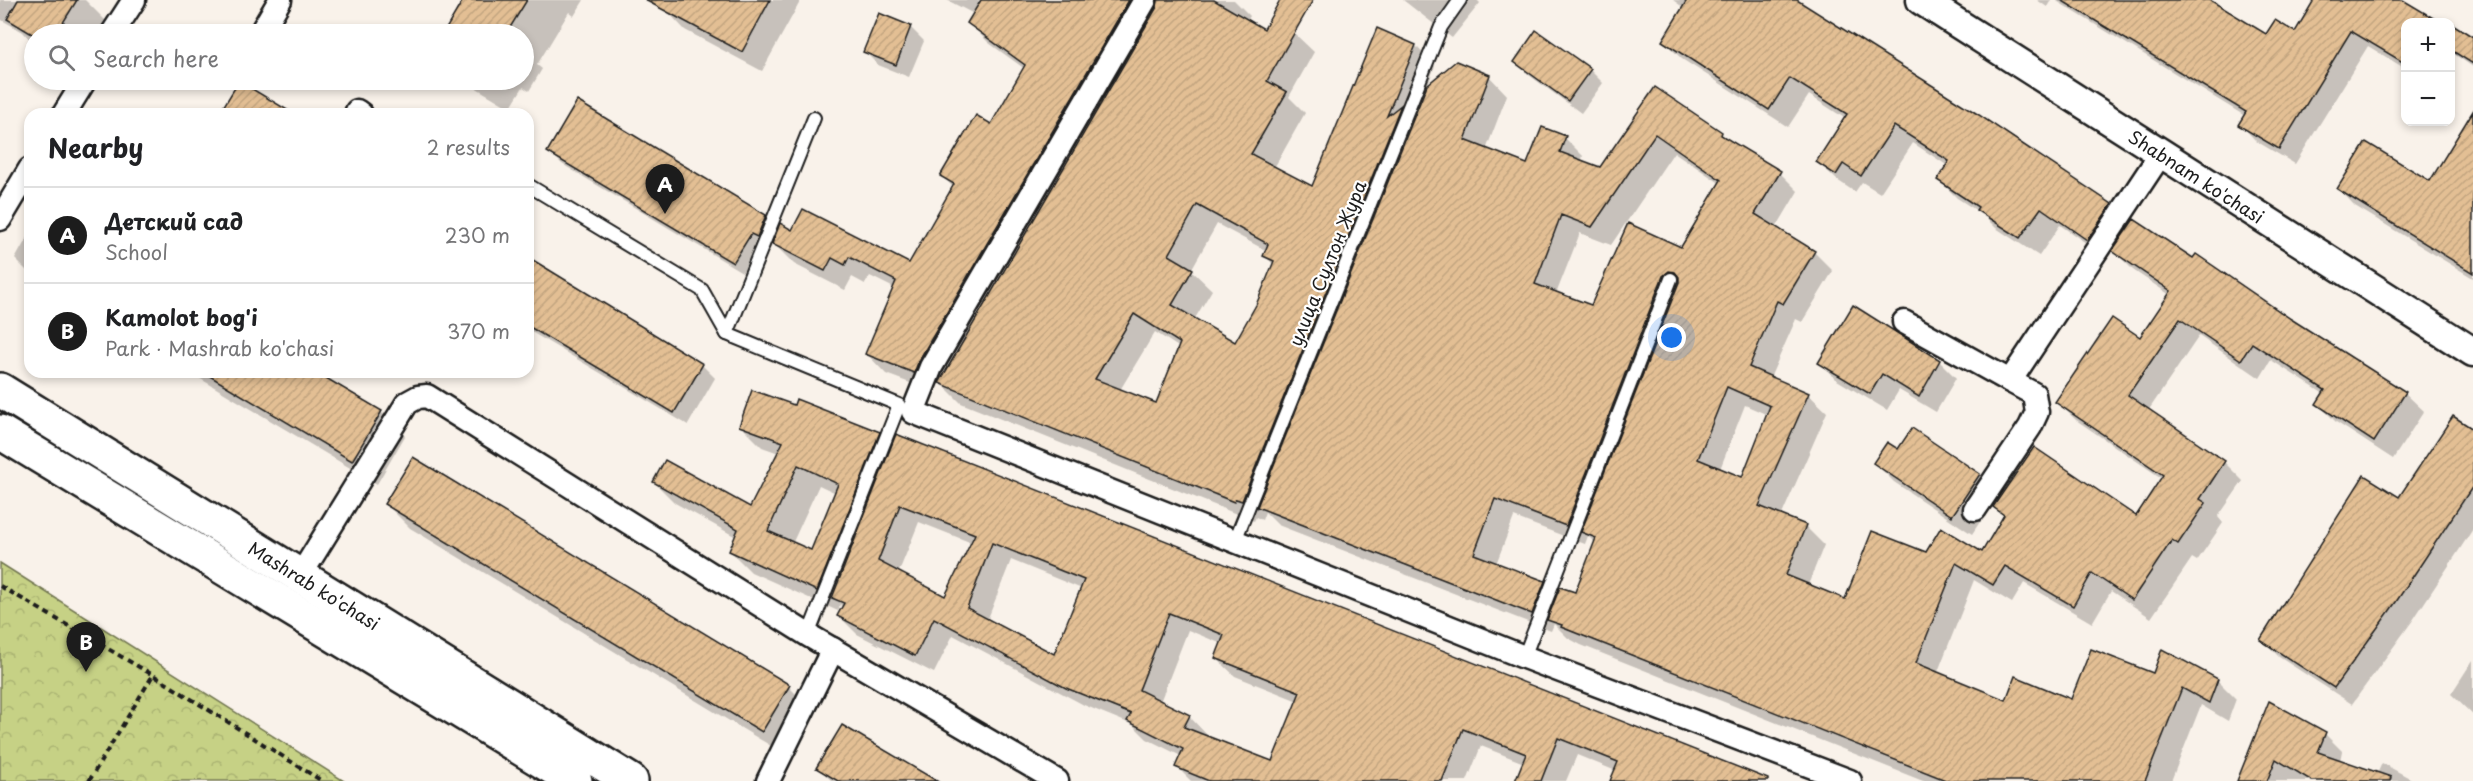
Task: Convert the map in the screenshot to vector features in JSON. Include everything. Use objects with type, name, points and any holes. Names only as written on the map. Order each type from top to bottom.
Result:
[{"type":"main road","name":"Mashrab ko'chasi","points":[[0,390],[631,781]]},
{"type":"main road","name":"Mashrab ko'chasi","points":[[0,432],[566,779]]},
{"type":"street","points":[[118,24],[134,0]]},
{"type":"street","points":[[266,24],[280,0]]},
{"type":"street","points":[[1145,0],[906,409],[1234,543],[1524,657],[1850,781]]},
{"type":"street","name":"Shabnam ko'chasi","points":[[1921,0],[2473,351]]},
{"type":"street","points":[[68,108],[79,90]]},
{"type":"street","points":[[2010,381],[2162,152]]},
{"type":"street","points":[[0,219],[24,180]]},
{"type":"street","points":[[1904,322],[2034,394],[2037,412],[2030,427],[1976,509]]},
{"type":"street","points":[[300,576],[407,403],[418,397],[427,396],[808,635],[1057,781]]},
{"type":"street","points":[[768,781],[833,650]]},
{"type":"lane","name":"улица Султон Жура","points":[[1234,543],[1441,27],[1460,0]]},
{"type":"lane","points":[[728,334],[814,118]]},
{"type":"lane","points":[[534,189],[702,290],[728,334],[906,409],[808,635]]},
{"type":"lane","points":[[1524,657],[1671,279]]},
{"type":"path","points":[[0,586],[153,675],[322,781]]},
{"type":"path","points":[[89,781],[153,675]]},
{"type":"green space","points":[[0,563],[344,781],[0,781]]},
{"type":"building","points":[[18,0],[77,0],[62,24],[24,24],[24,29],[7,19]]},
{"type":"building","points":[[463,0],[527,0],[512,24],[449,24]]},
{"type":"building","points":[[645,0],[770,0],[742,52]]},
{"type":"building","points":[[981,0],[1129,0],[919,360],[914,373],[865,354],[896,281],[849,257],[845,265],[832,258],[825,271],[772,244],[780,223],[792,230],[803,209],[909,263],[954,184],[940,176],[976,115],[991,124],[1025,65],[967,23]]},
{"type":"building","points":[[1158,0],[1214,0],[1264,29],[1280,0],[1313,0],[1267,81],[1287,92],[1251,154],[1312,186],[1377,28],[1416,45],[1387,116],[1401,105],[1242,501],[1236,499],[1234,502],[939,383],[1157,7]],"holes":[[[1197,205],[1268,244],[1263,256],[1274,261],[1256,305],[1235,342],[1172,305],[1193,269],[1169,255]],[[1134,314],[1180,343],[1156,403],[1095,379]]]},
{"type":"building","points":[[1687,0],[1797,0],[1979,115],[2112,204],[2087,240],[2041,208],[2020,238],[1976,210],[1978,207],[1937,180],[1949,161],[1894,126],[1861,176],[1843,164],[1836,175],[1816,162],[1847,114],[1790,78],[1769,110],[1662,41]]},
{"type":"building","points":[[2061,0],[2210,0],[2266,34],[2275,20],[2295,32],[2314,0],[2403,0],[2433,18],[2401,18],[2401,61],[2351,31],[2279,149],[2238,125],[2246,112]]},
{"type":"building","points":[[879,13],[911,26],[896,65],[863,52]]},
{"type":"building","points":[[2455,26],[2473,37],[2473,64],[2455,53]]},
{"type":"building","points":[[1536,30],[1591,69],[1568,101],[1514,62]]},
{"type":"building","points":[[1456,61],[1490,75],[1465,140],[1527,164],[1542,127],[1566,136],[1560,152],[1600,167],[1655,87],[1722,132],[1721,135],[1781,171],[1755,214],[1815,251],[1783,304],[1777,301],[1749,367],[1809,393],[1759,506],[1806,525],[1786,575],[1845,599],[1872,531],[1926,552],[1941,527],[1982,552],[2004,515],[1993,507],[2034,447],[2136,516],[2163,475],[2055,402],[2112,318],[2140,337],[2171,291],[2112,251],[2134,219],[2193,258],[2196,254],[2291,319],[2406,392],[2374,442],[2316,404],[2325,390],[2252,343],[2241,360],[2180,319],[2128,395],[2225,461],[2200,499],[2206,503],[2178,544],[2172,540],[2132,600],[2092,573],[2073,606],[2005,566],[1993,585],[1956,563],[1916,663],[2006,700],[2015,676],[2071,699],[2091,649],[2153,673],[2162,649],[2218,679],[2209,703],[2182,688],[2145,781],[1948,781],[1547,620],[1560,587],[1575,592],[1596,538],[1581,532],[1679,282],[1679,277],[1675,272],[1669,271],[1663,276],[1566,526],[1495,499],[1474,554],[1545,581],[1532,614],[1257,507],[1427,85]],"holes":[[[1655,134],[1721,180],[1681,247],[1628,223],[1591,305],[1535,284],[1561,215],[1592,227]],[[1727,387],[1770,406],[1742,477],[1698,459]]]},
{"type":"building","points":[[234,90],[254,90],[284,108],[223,108]]},
{"type":"building","points":[[577,101],[766,215],[757,237],[751,234],[733,263],[547,152]]},
{"type":"building","points":[[2473,111],[2473,273],[2337,189],[2366,142],[2430,181]]},
{"type":"building","points":[[534,261],[703,364],[674,413],[534,330]]},
{"type":"building","points":[[1853,305],[1940,360],[1919,397],[1882,374],[1870,394],[1818,363]]},
{"type":"building","points":[[213,378],[326,378],[382,411],[352,461]]},
{"type":"building","points":[[752,390],[794,405],[796,399],[880,432],[817,591],[729,551],[738,529],[653,482],[665,460],[750,507],[783,442],[739,426]],"holes":[[[798,465],[838,484],[811,550],[768,531]]]},
{"type":"building","points":[[2453,416],[2473,429],[2473,486],[2396,602],[2334,688],[2260,640],[2364,475],[2399,497]]},
{"type":"building","points":[[1912,428],[1980,474],[1952,516],[1873,463],[1887,442],[1898,449]]},
{"type":"building","points":[[896,434],[1768,779],[1768,781],[1610,781],[1618,762],[1558,738],[1541,781],[1515,781],[1526,754],[1463,729],[1442,781],[1209,781],[1175,767],[1183,749],[1127,721],[1131,714],[1066,688],[934,618],[915,656],[837,616],[844,603],[832,598]],"holes":[[[900,505],[975,534],[945,596],[878,561]],[[992,543],[1084,580],[1054,654],[967,608]],[[1169,613],[1224,635],[1215,658],[1300,692],[1272,761],[1184,727],[1190,715],[1139,690]]]},
{"type":"building","points":[[413,457],[790,685],[762,732],[384,504]]},
{"type":"building","points":[[2269,701],[2326,732],[2318,752],[2391,777],[2390,781],[2312,781],[2276,759],[2267,781],[2237,781]]},
{"type":"building","points":[[842,725],[937,781],[838,781],[816,768]]},
{"type":"place","name":"Детский сад","points":[[665,214]]},
{"type":"place","name":"Kamolot bog'i","points":[[86,672]]}]
